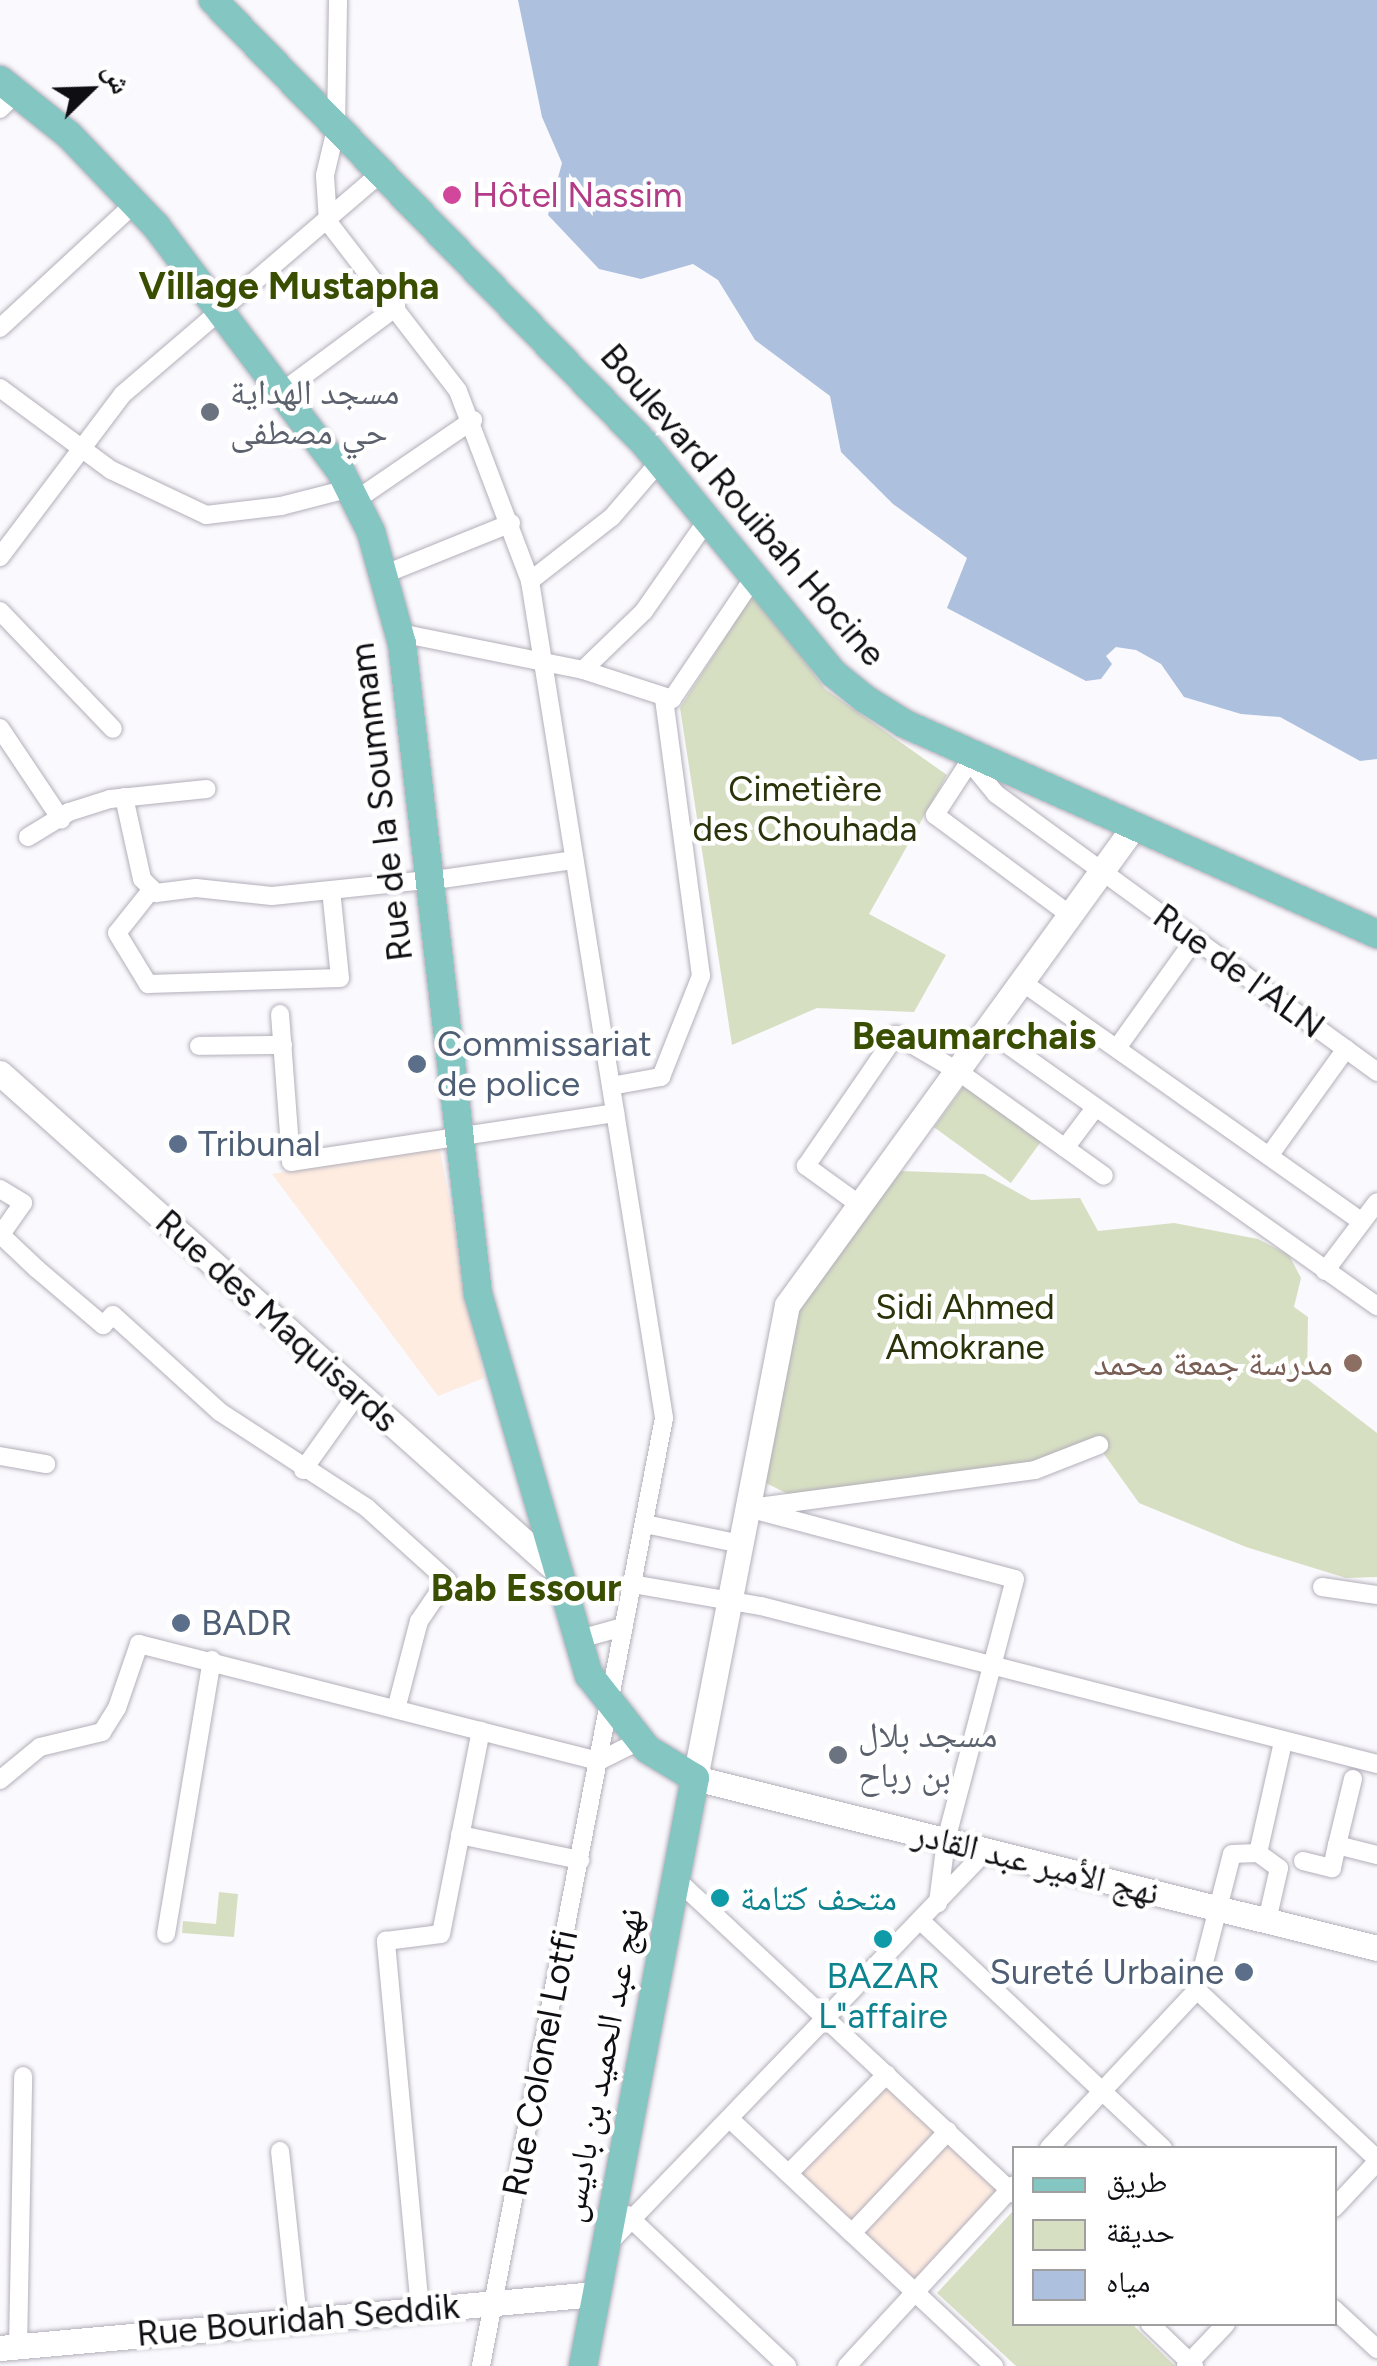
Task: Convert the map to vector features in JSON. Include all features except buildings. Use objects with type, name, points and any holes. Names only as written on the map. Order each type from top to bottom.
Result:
[{"type":"main road","name":"Boulevard Rouibah Hocine","points":[[213,0],[660,461],[833,673],[905,724],[963,756],[1135,825],[1377,934]]},
{"type":"main road","name":"Rue de la Soummam","points":[[6,94],[136,202],[220,306],[353,494],[385,574],[400,633],[456,1138],[478,1294],[576,1640],[610,1704],[640,1741],[695,1778]]},
{"type":"main road","points":[[695,1778],[787,1305],[1135,825]]},
{"type":"main road","name":"Rue des Maquisards","points":[[0,1073],[555,1568]]},
{"type":"main road","name":"نهج الأمير عبد القادر","points":[[695,1778],[1377,1948]]},
{"type":"main road","name":"نهج عبد الحميد بن باديس","points":[[583,2366],[695,1778]]},
{"type":"main road","name":"Rue Bouridah Seddik","points":[[9,2348],[595,2294]]},
{"type":"street","points":[[328,222],[325,176],[336,129],[338,0]]},
{"type":"street","points":[[0,557],[80,445],[123,394],[220,306],[328,222],[380,173]]},
{"type":"street","points":[[0,328],[136,202]]},
{"type":"street","name":"Rue Colonel Lotfi","points":[[328,222],[396,308],[473,420],[530,581],[664,1418],[481,2366]]},
{"type":"street","points":[[283,392],[396,308]]},
{"type":"street","points":[[0,388],[158,496],[212,516],[353,494],[473,420]]},
{"type":"street","points":[[530,581],[612,517],[660,461]]},
{"type":"street","points":[[583,670],[644,612],[708,519]]},
{"type":"street","points":[[385,574],[511,523]]},
{"type":"street","points":[[400,633],[583,670],[664,697],[682,691],[755,576]]},
{"type":"street","points":[[0,611],[114,729]]},
{"type":"street","points":[[611,1086],[661,1077],[701,976],[664,697]]},
{"type":"street","points":[[0,728],[60,818]]},
{"type":"street","points":[[963,756],[935,815],[1070,915]]},
{"type":"street","name":"Rue de l'ALN","points":[[963,756],[996,794],[1377,1072]]},
{"type":"street","points":[[28,837],[60,818],[124,797],[206,789]]},
{"type":"street","points":[[124,797],[142,879],[152,889],[272,896],[574,860]]},
{"type":"street","points":[[152,889],[118,932],[148,984],[340,978],[331,890]]},
{"type":"street","points":[[1117,1048],[1195,939]]},
{"type":"street","points":[[1022,982],[1362,1222]]},
{"type":"street","points":[[280,1014],[290,1162],[615,1112]]},
{"type":"street","points":[[987,1030],[1377,1306]]},
{"type":"street","points":[[860,1205],[806,1166],[896,1035],[958,1072],[1104,1176]]},
{"type":"street","points":[[199,1046],[283,1045]]},
{"type":"street","points":[[1268,1156],[1346,1050]]},
{"type":"street","points":[[1065,1148],[1095,1108]]},
{"type":"street","points":[[0,1189],[23,1203],[2,1235],[37,1269],[104,1325],[113,1314],[220,1412],[302,1470],[367,1508],[447,1580],[420,1621],[396,1708]]},
{"type":"street","points":[[1325,1271],[1377,1202]]},
{"type":"street","points":[[302,1470],[358,1393]]},
{"type":"street","points":[[748,1508],[1035,1470],[1099,1445]]},
{"type":"street","points":[[0,1456],[46,1464]]},
{"type":"street","points":[[748,1508],[1015,1579],[946,1841],[938,1902]]},
{"type":"street","points":[[644,1524],[741,1544]]},
{"type":"street","points":[[632,1584],[731,1601],[1377,1764]]},
{"type":"street","points":[[1322,1587],[1377,1595]]},
{"type":"street","points":[[576,1640],[623,1627]]},
{"type":"street","points":[[0,1780],[45,1745],[102,1732],[118,1708],[139,1644],[599,1761],[640,1741]]},
{"type":"street","points":[[166,1934],[212,1660]]},
{"type":"street","points":[[420,2309],[386,1941],[441,1934],[481,1731]]},
{"type":"street","points":[[1258,1854],[1283,1742]]},
{"type":"street","points":[[1303,1860],[1332,1868],[1353,1779]]},
{"type":"street","points":[[460,1835],[580,1860]]},
{"type":"street","points":[[1337,1846],[1377,1855]]},
{"type":"street","points":[[603,2249],[636,2222],[986,1852]]},
{"type":"street","points":[[1051,2146],[1197,1990],[1232,1854],[1258,1854],[1280,1868],[1267,1921]]},
{"type":"street","points":[[675,1878],[1012,2189]]},
{"type":"street","points":[[921,1921],[1162,2146]]},
{"type":"street","points":[[1197,1990],[1377,2161],[1337,2205]]},
{"type":"street","points":[[789,2172],[887,2074]]},
{"type":"street","points":[[9,2348],[22,2076]]},
{"type":"street","points":[[732,2121],[994,2366]]},
{"type":"street","points":[[852,2233],[948,2131]]},
{"type":"street","points":[[280,2151],[298,2320]]},
{"type":"street","points":[[847,2366],[1012,2191]]},
{"type":"street","points":[[612,2202],[787,2366]]},
{"type":"street","points":[[1337,2312],[1377,2349]]},
{"type":"street","points":[[1152,2326],[1190,2365],[1224,2326]]},
{"type":"shaded area","points":[[439,1146],[484,1378],[438,1396],[272,1174]]},
{"type":"shaded area","points":[[884,2079],[1003,2190],[914,2286],[795,2175]]},
{"type":"green space","name":"Cimetière des Chouhada","points":[[755,591],[825,689],[947,775],[869,914],[946,955],[914,1012],[817,1008],[732,1045],[680,708]]},
{"type":"green space","points":[[964,1086],[1041,1142],[1011,1183],[934,1127]]},
{"type":"green space","name":"Sidi Ahmed Amokrane","points":[[901,1171],[984,1174],[1031,1200],[1080,1198],[1098,1231],[1174,1223],[1258,1239],[1289,1255],[1301,1278],[1294,1307],[1308,1317],[1307,1379],[1377,1433],[1377,1577],[1346,1578],[1246,1547],[1139,1503],[1094,1440],[1035,1463],[788,1494],[764,1482],[796,1313]]},
{"type":"green space","points":[[219,1892],[238,1894],[234,1937],[182,1933],[183,1921],[216,1924]]},
{"type":"green space","points":[[1012,2212],[1012,2326],[1134,2326],[1175,2366],[1016,2366],[937,2293]]},
{"type":"water","points":[[518,0],[1377,0],[1377,759],[1360,761],[1280,717],[1241,714],[1184,697],[1161,664],[1136,650],[1116,647],[1106,656],[1112,664],[1101,679],[1086,681],[947,608],[967,558],[893,504],[841,452],[830,396],[755,340],[718,280],[693,264],[641,279],[599,269],[548,215],[562,163],[542,117]]},
{"type":"place","name":"Hôtel Nassim","points":[[452,195]]},
{"type":"place","name":"مسجد الهداية حي مصطفى","points":[[210,412]]},
{"type":"place","name":"Commissariat de police","points":[[417,1064]]},
{"type":"place","name":"Tribunal","points":[[178,1144]]},
{"type":"place","name":"مدرسة جمعة محمد","points":[[1353,1363]]},
{"type":"place","name":"BADR","points":[[181,1623]]},
{"type":"place","name":"مسجد بلال بن رباح","points":[[838,1755]]},
{"type":"place","name":"متحف كتامة","points":[[720,1898]]},
{"type":"place","name":"BAZAR L\"affaire","points":[[883,1939]]},
{"type":"place","name":"Sureté Urbaine","points":[[1244,1972]]},
{"type":"district","name":"Village Mustapha","points":[[289,287]]},
{"type":"district","name":"Beaumarchais","points":[[974,1037]]},
{"type":"district","name":"Bab Essour","points":[[526,1589]]}]
